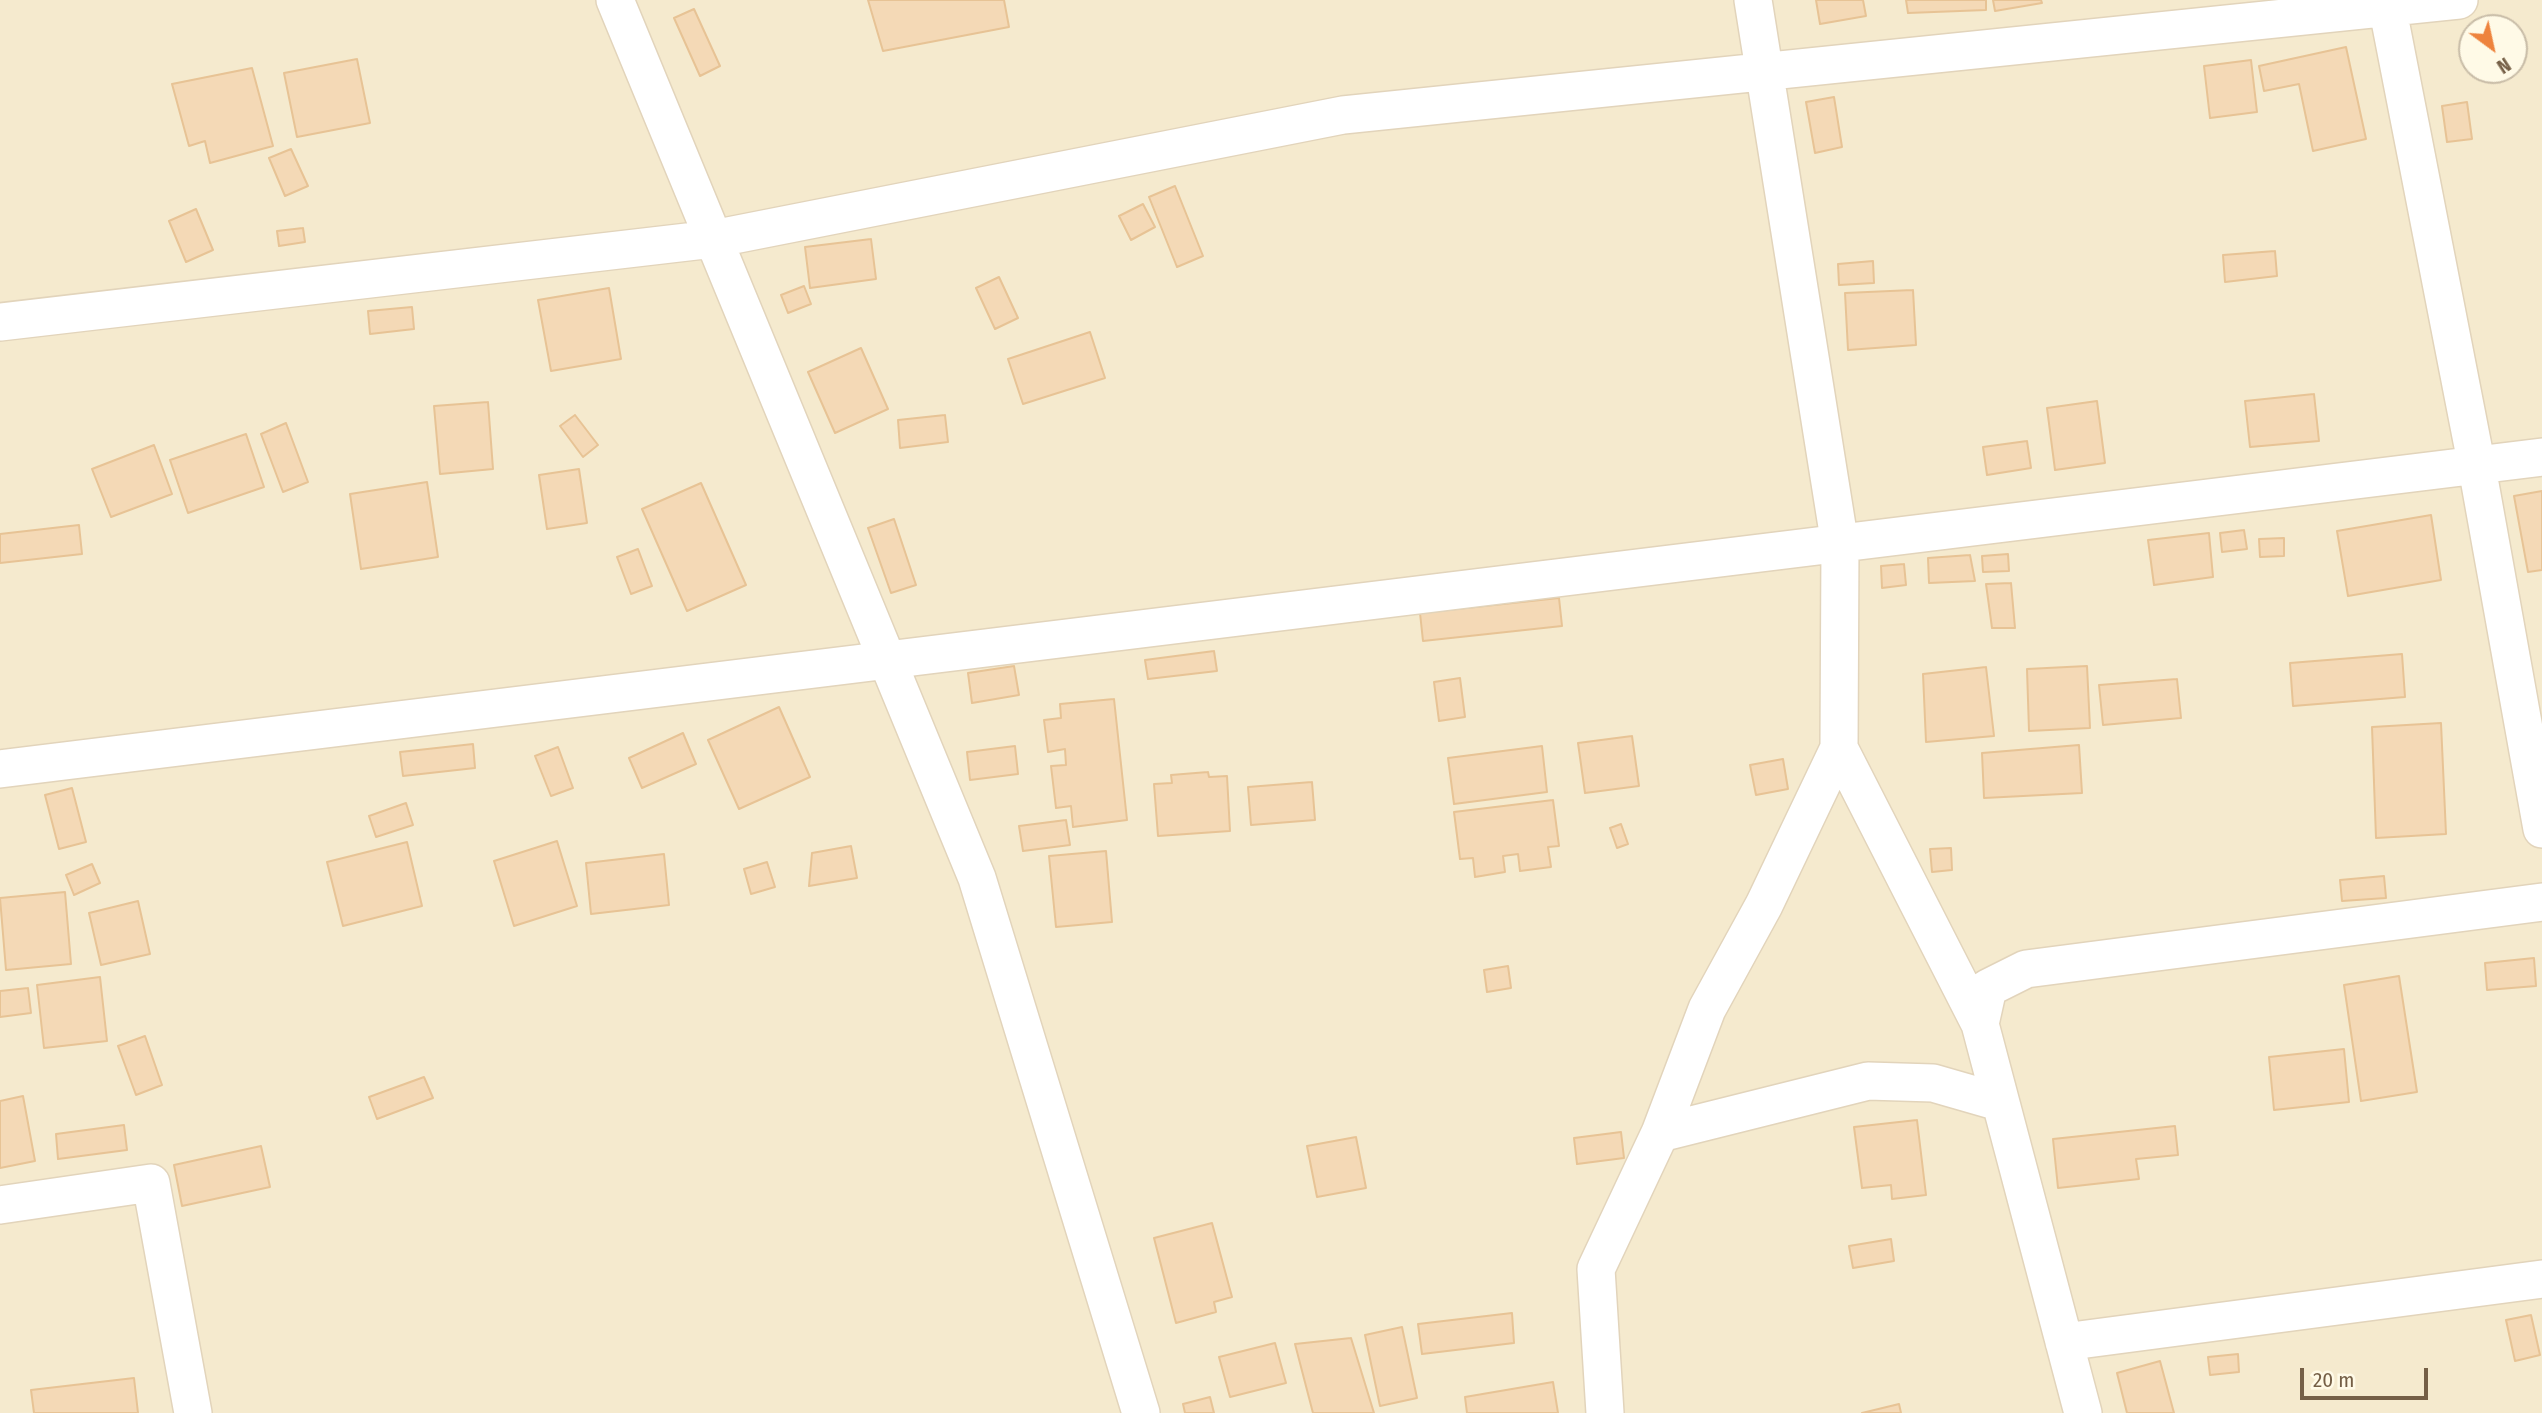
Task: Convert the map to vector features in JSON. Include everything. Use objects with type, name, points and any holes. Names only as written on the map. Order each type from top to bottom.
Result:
[{"type":"street","points":[[615,0],[977,878],[1140,1413]]},
{"type":"street","points":[[1605,1413],[1596,1269],[1660,1133],[1707,1009],[1764,905],[1839,748],[1840,545],[1754,0]]},
{"type":"street","points":[[0,322],[713,239],[1343,115],[2387,4],[2459,0]]},
{"type":"street","points":[[2387,4],[2477,467],[2542,829]]},
{"type":"street","points":[[0,769],[2542,457]]},
{"type":"street","points":[[1839,748],[1980,1024],[2083,1413]]},
{"type":"street","points":[[1980,1024],[1988,988],[2026,969],[2542,902]]},
{"type":"street","points":[[1660,1133],[1868,1081],[1933,1083],[1999,1102]]},
{"type":"street","points":[[0,1205],[151,1183],[193,1413]]},
{"type":"street","points":[[2064,1342],[2542,1279]]},
{"type":"shaded area","points":[[0,0],[2542,0],[2542,1413],[0,1413]]},
{"type":"building","points":[[868,0],[1004,0],[1009,27],[883,51]]},
{"type":"building","points":[[1816,0],[1863,0],[1866,16],[1820,24]]},
{"type":"building","points":[[1906,0],[1986,0],[1986,10],[1908,13]]},
{"type":"building","points":[[1993,0],[2041,0],[2042,3],[1995,11]]},
{"type":"building","points":[[694,9],[720,66],[700,76],[674,18]]},
{"type":"building","points":[[2346,47],[2366,139],[2313,151],[2299,84],[2264,91],[2259,66]]},
{"type":"building","points":[[357,59],[370,123],[297,137],[284,73]]},
{"type":"building","points":[[2251,60],[2257,112],[2210,118],[2204,66]]},
{"type":"building","points":[[252,68],[273,146],[210,163],[205,141],[189,146],[172,84]]},
{"type":"building","points":[[1834,97],[1842,147],[1815,153],[1806,102]]},
{"type":"building","points":[[2467,102],[2472,139],[2447,142],[2442,106]]},
{"type":"building","points":[[291,149],[308,186],[285,196],[269,158]]},
{"type":"building","points":[[1175,186],[1203,256],[1177,267],[1149,197]]},
{"type":"building","points":[[1143,204],[1155,227],[1131,240],[1119,216]]},
{"type":"building","points":[[196,209],[213,250],[186,262],[169,221]]},
{"type":"building","points":[[303,228],[305,242],[279,246],[277,231]]},
{"type":"building","points":[[871,239],[876,279],[810,288],[805,247]]},
{"type":"building","points":[[2275,251],[2277,276],[2225,282],[2223,255]]},
{"type":"building","points":[[1873,261],[1874,283],[1839,285],[1838,264]]},
{"type":"building","points":[[999,277],[1018,318],[995,329],[976,288]]},
{"type":"building","points":[[804,286],[811,304],[788,313],[781,295]]},
{"type":"building","points":[[609,288],[621,359],[551,371],[538,300]]},
{"type":"building","points":[[1913,290],[1916,345],[1848,350],[1845,293]]},
{"type":"building","points":[[412,307],[414,329],[370,334],[368,311]]},
{"type":"building","points":[[1090,332],[1105,378],[1023,404],[1008,359]]},
{"type":"building","points":[[861,348],[888,409],[835,433],[808,372]]},
{"type":"building","points":[[2314,394],[2319,441],[2250,447],[2245,401]]},
{"type":"building","points":[[2097,401],[2105,463],[2055,470],[2047,408]]},
{"type":"building","points":[[488,402],[493,469],[440,474],[434,406]]},
{"type":"building","points":[[575,415],[598,445],[583,457],[560,426]]},
{"type":"building","points":[[945,415],[948,442],[900,448],[898,420]]},
{"type":"building","points":[[286,423],[308,482],[283,492],[261,434]]},
{"type":"building","points":[[246,434],[264,487],[188,513],[170,460]]},
{"type":"building","points":[[2027,441],[2031,468],[1987,475],[1983,447]]},
{"type":"building","points":[[154,445],[172,494],[111,517],[92,469]]},
{"type":"building","points":[[579,469],[587,523],[547,529],[539,475]]},
{"type":"building","points":[[427,482],[438,557],[361,569],[350,494]]},
{"type":"building","points":[[701,483],[746,585],[687,611],[642,509]]},
{"type":"building","points":[[2542,491],[2542,570],[2528,572],[2514,496]]},
{"type":"building","points":[[2431,515],[2441,580],[2348,596],[2337,531]]},
{"type":"building","points":[[894,519],[916,585],[891,593],[868,528]]},
{"type":"building","points":[[79,525],[82,554],[0,563],[0,534]]},
{"type":"building","points":[[2244,530],[2247,549],[2222,552],[2220,533]]},
{"type":"building","points":[[2209,533],[2213,577],[2154,585],[2148,540]]},
{"type":"building","points":[[2284,538],[2284,556],[2260,557],[2259,539]]},
{"type":"building","points":[[638,549],[652,586],[631,594],[617,557]]},
{"type":"building","points":[[2008,554],[2009,571],[1983,572],[1982,556]]},
{"type":"building","points":[[1970,555],[1975,581],[1929,583],[1928,558]]},
{"type":"building","points":[[1904,564],[1906,585],[1882,588],[1881,566]]},
{"type":"building","points":[[2011,583],[2015,628],[1992,628],[1986,584]]},
{"type":"building","points":[[1559,598],[1562,626],[1423,641],[1420,613]]},
{"type":"building","points":[[1214,651],[1217,671],[1148,679],[1145,660]]},
{"type":"building","points":[[2402,654],[2405,697],[2293,706],[2290,663]]},
{"type":"building","points":[[1014,666],[1019,695],[972,703],[968,673]]},
{"type":"building","points":[[2087,666],[2090,728],[2029,731],[2027,669]]},
{"type":"building","points":[[1986,667],[1994,736],[1926,742],[1923,674]]},
{"type":"building","points":[[1460,678],[1465,717],[1439,721],[1434,682]]},
{"type":"building","points":[[2177,679],[2181,718],[2103,725],[2099,685]]},
{"type":"building","points":[[1114,699],[1127,820],[1073,827],[1071,806],[1056,808],[1051,766],[1066,765],[1065,749],[1048,752],[1044,720],[1061,718],[1060,704]]},
{"type":"building","points":[[779,707],[810,777],[739,809],[708,740]]},
{"type":"building","points":[[2441,723],[2446,834],[2376,838],[2372,727]]},
{"type":"building","points":[[683,733],[696,764],[642,788],[629,758]]},
{"type":"building","points":[[1632,736],[1639,786],[1585,793],[1578,743]]},
{"type":"building","points":[[473,744],[475,768],[403,776],[400,752]]},
{"type":"building","points":[[2079,745],[2082,793],[1984,798],[1982,753]]},
{"type":"building","points":[[1015,746],[1018,774],[970,780],[967,752]]},
{"type":"building","points":[[1542,746],[1547,792],[1454,804],[1448,758]]},
{"type":"building","points":[[558,747],[573,788],[551,796],[535,756]]},
{"type":"building","points":[[1783,759],[1788,789],[1756,795],[1750,765]]},
{"type":"building","points":[[1208,772],[1209,777],[1227,776],[1230,831],[1158,836],[1154,784],[1172,783],[1171,775]]},
{"type":"building","points":[[1312,782],[1315,820],[1251,825],[1248,787]]},
{"type":"building","points":[[72,788],[86,842],[59,849],[45,795]]},
{"type":"building","points":[[1553,800],[1559,846],[1548,847],[1551,867],[1520,871],[1518,854],[1503,856],[1505,872],[1475,877],[1473,858],[1460,859],[1454,812]]},
{"type":"building","points":[[406,803],[413,825],[376,837],[369,816]]},
{"type":"building","points":[[1066,820],[1070,845],[1023,851],[1019,826]]},
{"type":"building","points":[[1621,824],[1628,844],[1617,848],[1610,828]]},
{"type":"building","points":[[557,841],[577,906],[514,926],[494,861]]},
{"type":"building","points":[[407,842],[422,906],[343,926],[327,862]]},
{"type":"building","points":[[851,846],[857,878],[809,886],[812,853]]},
{"type":"building","points":[[1951,848],[1952,870],[1932,872],[1930,849]]},
{"type":"building","points":[[1106,851],[1112,922],[1056,927],[1049,856]]},
{"type":"building","points":[[664,854],[669,905],[591,914],[586,863]]},
{"type":"building","points":[[767,862],[775,887],[751,894],[744,869]]},
{"type":"building","points":[[92,864],[100,883],[74,895],[66,875]]},
{"type":"building","points":[[2384,876],[2386,898],[2342,901],[2340,880]]},
{"type":"building","points":[[65,892],[71,964],[6,970],[0,898]]},
{"type":"building","points":[[138,901],[150,954],[101,965],[89,913]]},
{"type":"building","points":[[2534,958],[2536,986],[2487,990],[2485,963]]},
{"type":"building","points":[[1508,966],[1511,988],[1487,992],[1484,970]]},
{"type":"building","points":[[2399,976],[2417,1092],[2361,1101],[2344,985]]},
{"type":"building","points":[[100,977],[107,1041],[44,1048],[37,985]]},
{"type":"building","points":[[28,988],[31,1013],[0,1017],[0,991]]},
{"type":"building","points":[[145,1036],[162,1085],[136,1095],[118,1046]]},
{"type":"building","points":[[2344,1049],[2349,1102],[2274,1110],[2269,1057]]},
{"type":"building","points":[[424,1077],[433,1098],[377,1119],[369,1097]]},
{"type":"building","points":[[23,1096],[35,1161],[0,1168],[0,1101]]},
{"type":"building","points":[[1917,1120],[1926,1195],[1892,1199],[1891,1185],[1862,1188],[1854,1127]]},
{"type":"building","points":[[124,1125],[127,1150],[58,1159],[56,1134]]},
{"type":"building","points":[[2175,1126],[2178,1155],[2136,1159],[2139,1179],[2058,1188],[2053,1139]]},
{"type":"building","points":[[1621,1132],[1624,1158],[1577,1164],[1574,1138]]},
{"type":"building","points":[[1356,1137],[1366,1188],[1317,1197],[1307,1146]]},
{"type":"building","points":[[261,1146],[270,1187],[182,1206],[174,1165]]},
{"type":"building","points":[[1212,1223],[1232,1297],[1214,1302],[1216,1312],[1176,1323],[1154,1238]]},
{"type":"building","points":[[1891,1239],[1894,1261],[1853,1268],[1849,1246]]},
{"type":"building","points":[[1512,1313],[1514,1343],[1422,1354],[1418,1324]]},
{"type":"building","points":[[2531,1315],[2540,1355],[2515,1361],[2506,1320]]},
{"type":"building","points":[[1402,1327],[1417,1398],[1380,1406],[1365,1335]]},
{"type":"building","points":[[1351,1338],[1374,1413],[1313,1413],[1295,1344]]},
{"type":"building","points":[[1275,1343],[1286,1383],[1230,1397],[1219,1357]]},
{"type":"building","points":[[2238,1354],[2239,1372],[2210,1375],[2208,1357]]},
{"type":"building","points":[[2160,1361],[2174,1413],[2127,1413],[2117,1373]]},
{"type":"building","points":[[134,1378],[138,1413],[34,1413],[31,1390]]},
{"type":"building","points":[[1553,1382],[1558,1413],[1467,1413],[1465,1397]]},
{"type":"building","points":[[1210,1397],[1214,1413],[1185,1413],[1183,1404]]},
{"type":"building","points":[[1899,1404],[1901,1413],[1862,1413]]}]
